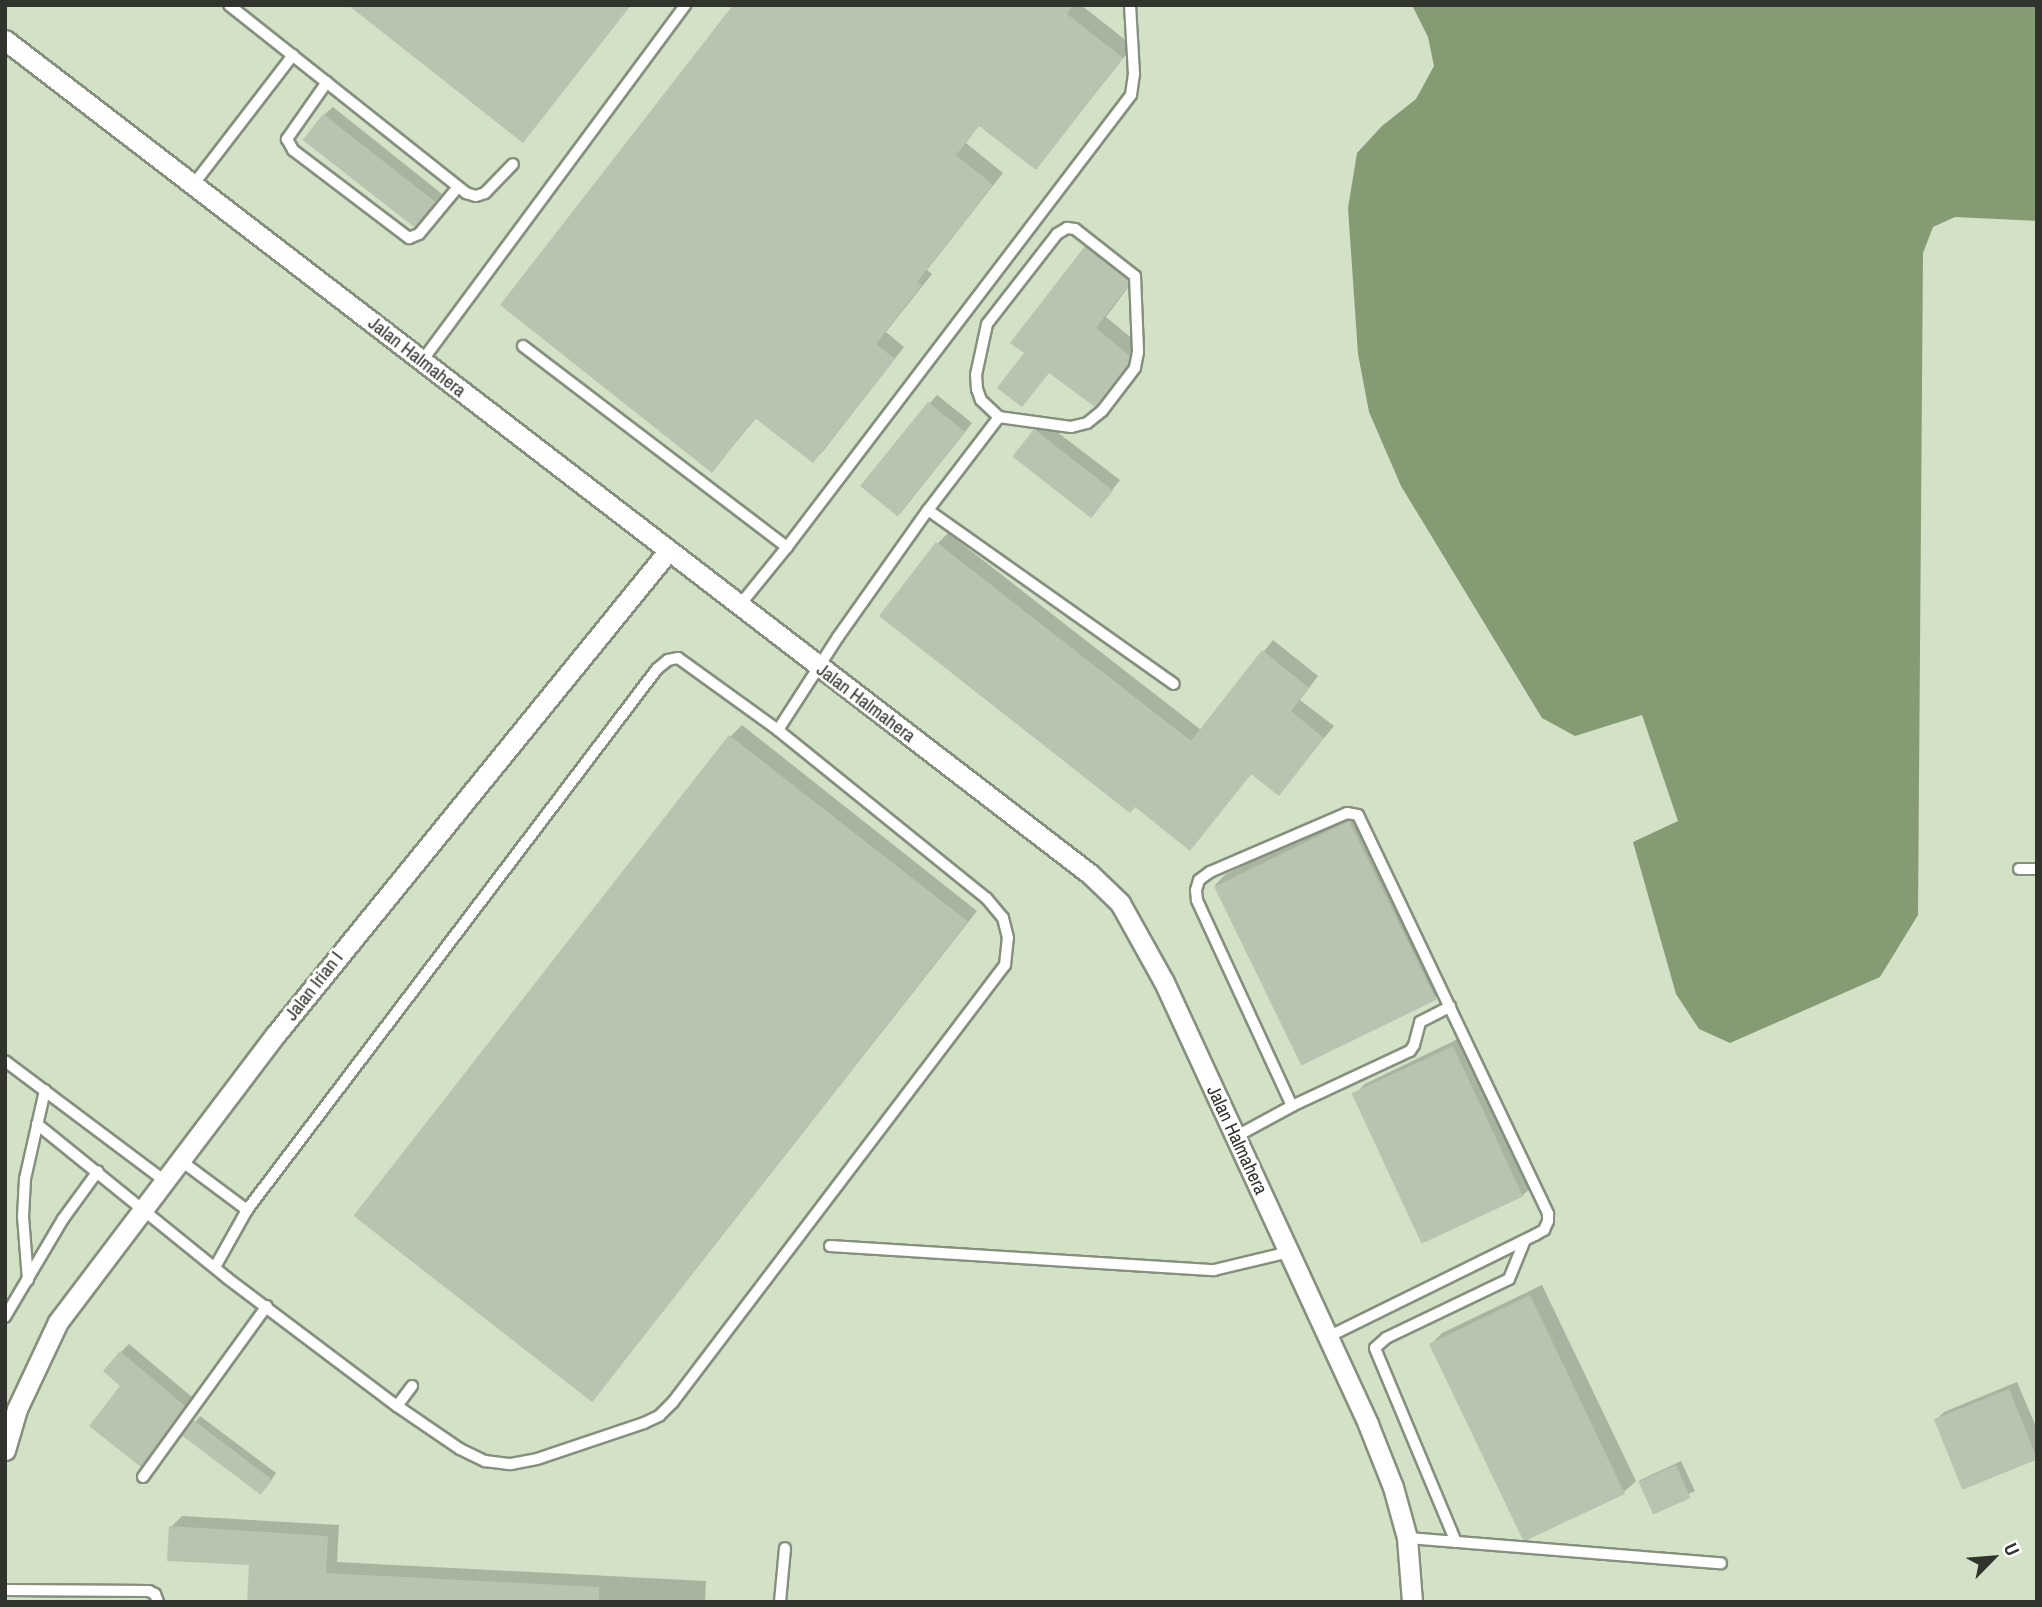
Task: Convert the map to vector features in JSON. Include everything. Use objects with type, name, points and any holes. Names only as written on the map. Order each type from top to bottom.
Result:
[{"type":"street","name":"Jalan Halmahera","points":[[5,40],[820,669],[1090,873],[1120,903],[1164,982],[1328,1337],[1393,1487],[1407,1538],[1412,1602]]},
{"type":"street","name":"Jalan Irian I","points":[[5,1450],[16,1409],[58,1322],[180,1160],[402,875],[669,550]]},
{"type":"lane","points":[[229,5],[458,187],[477,197],[485,193],[513,164]]},
{"type":"lane","points":[[422,361],[685,5]]},
{"type":"lane","points":[[738,606],[787,547],[1131,95],[1134,74],[1130,5]]},
{"type":"lane","points":[[193,185],[293,55]]},
{"type":"lane","points":[[327,82],[287,139],[293,150],[409,238],[419,234],[458,187]]},
{"type":"lane","points":[[1067,228],[1074,229],[1135,276],[1138,352],[1135,368],[1102,411],[1087,423],[1071,427],[999,417],[981,400],[977,389],[976,375],[987,324],[1057,234],[1067,228]]},
{"type":"lane","points":[[523,346],[787,547]]},
{"type":"lane","points":[[778,730],[820,669],[838,637],[928,510],[999,417]]},
{"type":"lane","points":[[928,510],[1174,684]]},
{"type":"lane","points":[[37,1124],[145,1208],[215,1267],[397,1406],[460,1449],[485,1461],[511,1464],[537,1459],[659,1416],[1005,965],[1008,938],[1003,918],[986,898],[778,730],[678,657],[657,669],[247,1210],[215,1267]]},
{"type":"lane","points":[[1292,1106],[1197,900],[1199,880],[1210,872],[1347,813],[1358,815],[1548,1214],[1544,1230],[1328,1337]]},
{"type":"lane","points":[[2020,869],[2037,869]]},
{"type":"lane","points":[[1235,1137],[1292,1106],[1410,1051],[1415,1045],[1416,1026],[1450,1007]]},
{"type":"lane","points":[[5,1061],[164,1181]]},
{"type":"lane","points":[[28,1279],[23,1217],[25,1179],[45,1090]]},
{"type":"lane","points":[[180,1160],[247,1210]]},
{"type":"lane","points":[[5,1317],[63,1219],[98,1171]]},
{"type":"lane","points":[[1456,1542],[1375,1348],[1386,1338],[1498,1287],[1509,1279],[1525,1240]]},
{"type":"lane","points":[[830,1246],[1214,1270],[1289,1252]]},
{"type":"lane","points":[[143,1477],[267,1306]]},
{"type":"lane","points":[[397,1406],[412,1386]]},
{"type":"lane","points":[[1407,1538],[1721,1563]]},
{"type":"lane","points":[[780,1602],[785,1548]]},
{"type":"lane","points":[[5,1590],[149,1591],[155,1594],[158,1602]]},
{"type":"shaded area","points":[[5,5],[2037,5],[2037,1602],[5,1602]]},
{"type":"shaded area","points":[[1412,5],[2037,5],[2037,221],[1955,217],[1933,227],[1923,253],[1918,915],[1880,977],[1730,1043],[1699,1029],[1676,994],[1633,842],[1678,821],[1642,715],[1575,736],[1542,718],[1401,486],[1369,412],[1358,354],[1348,208],[1357,153],[1382,126],[1416,99],[1434,66],[1428,37]]},
{"type":"building","points":[[348,5],[631,5],[523,143]]},
{"type":"building","points":[[733,5],[1073,5],[1067,14],[1123,58],[1036,170],[979,126],[956,155],[993,185],[917,282],[922,285],[876,344],[895,359],[813,463],[755,418],[712,473],[500,305]]},
{"type":"building","points":[[323,114],[436,202],[415,228],[303,140]]},
{"type":"building","points":[[1085,246],[1128,280],[1128,286],[1096,328],[1130,356],[1128,365],[1095,407],[1049,373],[1022,407],[997,388],[1024,353],[1010,343]]},
{"type":"building","points":[[928,402],[965,432],[897,516],[860,486]]},
{"type":"building","points":[[1034,429],[1113,491],[1091,518],[1012,457]]},
{"type":"building","points":[[936,542],[1191,741],[1262,650],[1309,688],[1291,711],[1324,738],[1279,796],[1251,774],[1190,851],[1135,807],[1130,813],[879,616]]},
{"type":"building","points":[[729,735],[968,922],[592,1402],[353,1216]]},
{"type":"building","points":[[1349,821],[1436,1000],[1301,1066],[1214,887]]},
{"type":"building","points":[[1453,1046],[1523,1196],[1422,1244],[1351,1093]]},
{"type":"building","points":[[1530,1295],[1625,1494],[1523,1540],[1429,1344]]},
{"type":"building","points":[[120,1351],[185,1406],[141,1467],[89,1426],[120,1386],[103,1371]]},
{"type":"building","points":[[2009,1389],[2037,1460],[1962,1490],[1934,1419]]},
{"type":"building","points":[[193,1420],[272,1480],[261,1495],[182,1435]]},
{"type":"building","points":[[1676,1465],[1691,1498],[1653,1515],[1639,1482]]},
{"type":"building","points":[[169,1526],[328,1536],[326,1573],[599,1587],[599,1602],[247,1602],[249,1565],[167,1561]]}]
